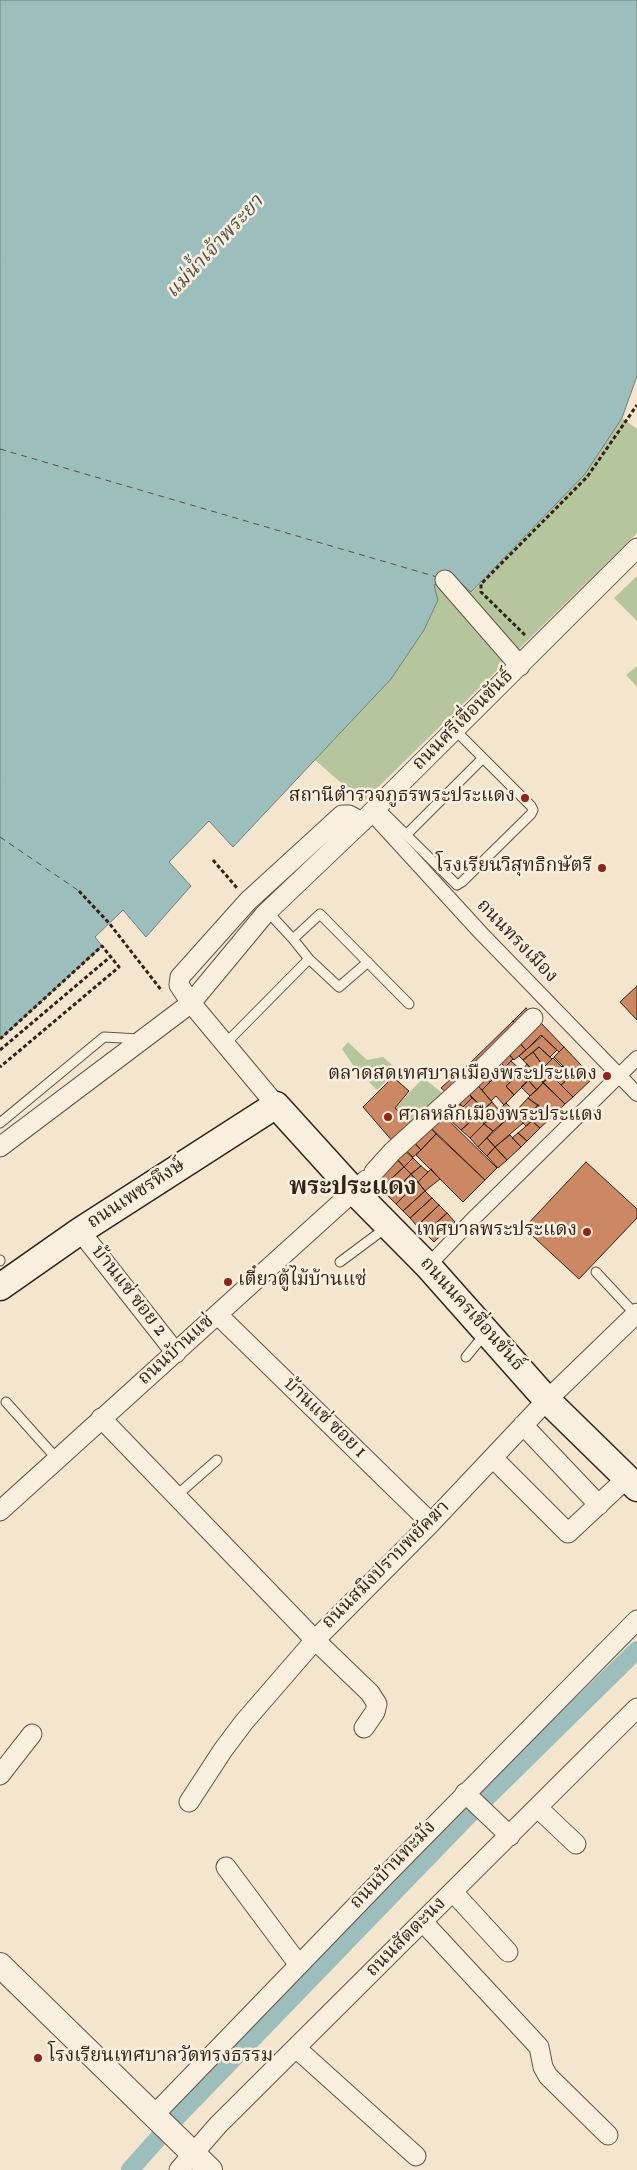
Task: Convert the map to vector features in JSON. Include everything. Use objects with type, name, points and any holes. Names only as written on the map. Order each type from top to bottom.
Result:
[{"type":"main road","name":"ถนนนครเขื่อนขันธ์","points":[[276,1106],[365,1181],[389,1226],[428,1266],[547,1400],[632,1483]]},
{"type":"main road","name":"ถนนเพชรหึงษ์","points":[[0,1287],[80,1231],[276,1106]]},
{"type":"street","name":"ถนนศรีเขื่อนขันธ์","points":[[0,1147],[24,1116],[142,1039],[185,1008],[268,912],[370,814],[637,548]]},
{"type":"street","points":[[445,580],[520,666]]},
{"type":"street","name":"ถนนนครเขื่อนขันธ์","points":[[276,1106],[224,1045],[185,1008],[179,984],[180,976],[248,901],[342,814],[370,814]]},
{"type":"street","name":"ถนนทรงเมือง","points":[[370,814],[480,932],[637,1094]]},
{"type":"street","name":"ถนนบ้านแซ่","points":[[0,1511],[101,1418],[176,1354],[365,1181],[392,1152],[468,1083],[533,1018]]},
{"type":"street","points":[[428,1266],[471,1221],[637,1058]]},
{"type":"street","name":"บ้านแซ่ ซอย 2","points":[[80,1231],[176,1354]]},
{"type":"street","name":"ถนนสมิงปราบพยัคฆา","points":[[101,1418],[315,1640],[431,1523],[547,1400],[636,1314]]},
{"type":"street","name":"บ้านแซ่ ซอย 1","points":[[218,1315],[431,1523]]},
{"type":"street","points":[[523,1425],[599,1504]]},
{"type":"street","points":[[493,1458],[568,1533],[599,1504],[632,1483]]},
{"type":"street","name":"ถนนบ้านทะมัง","points":[[154,2116],[299,1965],[468,1796],[637,1620]]},
{"type":"street","points":[[188,1802],[244,1722],[315,1640],[370,1693],[376,1704],[375,1712],[364,1728]]},
{"type":"street","name":"ถนนสัตตะนง","points":[[194,2165],[218,2125],[637,1708]]},
{"type":"street","points":[[0,1775],[32,1734]]},
{"type":"street","points":[[468,1796],[510,1836]]},
{"type":"street","points":[[538,1808],[576,1844]]},
{"type":"street","points":[[226,1867],[299,1965]]},
{"type":"street","points":[[453,1892],[508,1952]]},
{"type":"street","points":[[423,1922],[540,2047],[543,2067],[548,2076],[608,2135]]},
{"type":"street","points":[[0,1965],[154,2116],[194,2165]]},
{"type":"street","points":[[296,2048],[416,2156]]},
{"type":"lane","points":[[370,814],[406,835],[452,881],[460,885],[532,814],[531,806],[455,730]]},
{"type":"lane","points":[[406,835],[482,758]]},
{"type":"lane","points":[[268,912],[309,959],[339,987],[368,962]]},
{"type":"lane","points":[[293,939],[320,914],[409,1004]]},
{"type":"lane","points":[[224,1045],[309,959]]},
{"type":"lane","name":"ถนนศรีเขื่อนขันธ์","points":[[0,1123],[24,1116]]},
{"type":"lane","points":[[340,1262],[389,1226]]},
{"type":"lane","points":[[596,1272],[636,1314]]},
{"type":"lane","points":[[466,1357],[486,1332]]},
{"type":"lane","points":[[6,1402],[57,1459]]},
{"type":"lane","points":[[176,1496],[218,1460]]},
{"type":"path","points":[[538,648],[481,592],[481,584],[587,477],[637,405]]},
{"type":"path","points":[[79,891],[185,1008]]},
{"type":"path","points":[[0,1039],[102,946],[119,967],[0,1067]]},
{"type":"path","points":[[0,1050],[110,957]]},
{"type":"green space","points":[[622,418],[637,429],[637,533],[363,802],[315,760],[391,679],[424,630],[438,600],[434,585],[453,576],[472,592],[585,474]]},
{"type":"green space","points":[[637,576],[637,621],[614,598]]},
{"type":"green space","points":[[637,666],[637,687],[626,675]]},
{"type":"green space","points":[[348,1042],[367,1060],[383,1057],[398,1070],[377,1090],[355,1068],[342,1049]]},
{"type":"green space","points":[[423,1078],[445,1095],[413,1125],[395,1108]]},
{"type":"water","name":"แม่น้ำเจ้าพระยา","points":[[0,0],[637,0],[637,376],[622,418],[585,474],[471,592],[453,576],[434,585],[438,600],[424,630],[391,679],[233,847],[209,821],[169,862],[191,886],[146,937],[123,910],[95,937],[102,946],[0,1039]]},
{"type":"building","points":[[637,986],[637,1020],[620,1002]]},
{"type":"building","points":[[526,1008],[533,1015],[520,1028],[513,1021]]},
{"type":"building","points":[[513,1021],[520,1028],[479,1071],[470,1063]]},
{"type":"building","points":[[539,1021],[564,1047],[559,1052],[541,1035],[526,1050],[515,1038]]},
{"type":"building","points":[[542,1036],[557,1050],[550,1057],[539,1047],[523,1060],[519,1056]]},
{"type":"building","points":[[515,1038],[526,1050],[514,1060],[505,1050]]},
{"type":"building","points":[[539,1047],[552,1059],[544,1067],[533,1052]]},
{"type":"building","points":[[564,1047],[582,1066],[572,1075],[554,1057]]},
{"type":"building","points":[[505,1050],[513,1059],[505,1067],[496,1058]]},
{"type":"building","points":[[533,1052],[544,1067],[536,1074],[523,1060]]},
{"type":"building","points":[[553,1058],[562,1067],[552,1076],[544,1067]]},
{"type":"building","points":[[493,1061],[502,1070],[496,1076],[486,1067]]},
{"type":"building","points":[[511,1061],[522,1071],[506,1086],[514,1095],[504,1105],[496,1096],[491,1101],[482,1090]]},
{"type":"building","points":[[470,1063],[479,1071],[472,1079],[462,1070]]},
{"type":"building","points":[[527,1064],[536,1074],[530,1079],[522,1071]]},
{"type":"building","points":[[563,1066],[572,1075],[561,1085],[552,1076]]},
{"type":"building","points":[[582,1066],[593,1078],[573,1097],[561,1085]]},
{"type":"building","points":[[486,1067],[496,1076],[490,1082],[481,1073]]},
{"type":"building","points":[[544,1067],[552,1076],[543,1082],[536,1074]]},
{"type":"building","points":[[462,1070],[472,1079],[463,1086],[454,1078]]},
{"type":"building","points":[[522,1071],[530,1079],[514,1095],[506,1086]]},
{"type":"building","points":[[481,1073],[490,1082],[482,1090],[473,1080]]},
{"type":"building","points":[[536,1074],[543,1083],[537,1090],[528,1080]]},
{"type":"building","points":[[552,1076],[573,1097],[565,1104],[543,1082]]},
{"type":"building","name":"ศาลหลักเมืองพระประแดง","points":[[393,1077],[409,1091],[395,1108],[413,1125],[394,1143],[363,1107]]},
{"type":"building","points":[[453,1077],[463,1086],[451,1096],[441,1088]]},
{"type":"building","points":[[473,1080],[492,1102],[484,1109],[464,1089]]},
{"type":"building","points":[[528,1080],[537,1090],[530,1096],[521,1087]]},
{"type":"building","points":[[543,1083],[565,1104],[552,1117],[528,1098]]},
{"type":"building","points":[[464,1089],[472,1098],[463,1107],[454,1099]]},
{"type":"building","points":[[472,1098],[484,1109],[461,1130],[450,1120]]},
{"type":"building","points":[[528,1098],[538,1105],[523,1123],[515,1112]]},
{"type":"building","points":[[454,1099],[463,1107],[454,1115],[446,1107]]},
{"type":"building","points":[[492,1102],[499,1110],[484,1124],[477,1116]]},
{"type":"building","points":[[506,1103],[515,1112],[493,1131],[484,1124]]},
{"type":"building","points":[[538,1105],[544,1110],[526,1126],[523,1123]]},
{"type":"building","points":[[544,1110],[552,1117],[540,1128],[532,1121]]},
{"type":"building","points":[[440,1112],[497,1168],[485,1180],[427,1124]]},
{"type":"building","points":[[515,1112],[523,1123],[495,1147],[487,1138]]},
{"type":"building","points":[[477,1116],[484,1124],[470,1138],[461,1130]]},
{"type":"building","points":[[532,1121],[540,1128],[527,1141],[518,1133]]},
{"type":"building","points":[[427,1124],[436,1134],[421,1150],[410,1138]]},
{"type":"building","points":[[484,1124],[493,1131],[478,1147],[470,1138]]},
{"type":"building","points":[[518,1133],[527,1141],[521,1147],[512,1138]]},
{"type":"building","points":[[436,1134],[485,1180],[463,1202],[416,1155]]},
{"type":"building","points":[[510,1135],[521,1147],[507,1160],[495,1147]]},
{"type":"building","points":[[410,1138],[421,1150],[413,1157],[401,1146]]},
{"type":"building","points":[[487,1138],[495,1147],[487,1156],[478,1147]]},
{"type":"building","points":[[495,1147],[507,1160],[498,1168],[487,1156]]},
{"type":"building","points":[[404,1150],[413,1158],[404,1167],[396,1158]]},
{"type":"building","points":[[396,1158],[404,1167],[381,1188],[377,1177]]},
{"type":"building","points":[[413,1158],[421,1166],[411,1174],[404,1167]]},
{"type":"building","points":[[586,1162],[637,1209],[637,1218],[579,1279],[524,1228]]},
{"type":"building","points":[[421,1166],[428,1172],[418,1182],[411,1174]]},
{"type":"building","points":[[404,1167],[411,1174],[389,1197],[381,1188]]},
{"type":"building","points":[[431,1169],[440,1179],[425,1191],[418,1182]]},
{"type":"building","points":[[411,1174],[418,1182],[396,1204],[389,1197]]},
{"type":"building","points":[[418,1182],[425,1191],[403,1211],[396,1204]]},
{"type":"building","points":[[425,1191],[432,1198],[410,1218],[403,1211]]},
{"type":"building","points":[[432,1198],[439,1205],[417,1226],[410,1218]]},
{"type":"building","points":[[439,1205],[447,1213],[425,1233],[417,1226]]},
{"type":"building","points":[[447,1213],[455,1222],[434,1242],[425,1233]]},
{"type":"waterway","points":[[176,2118],[466,1818],[637,1650]]},
{"type":"waterway","points":[[130,2170],[161,2135]]},
{"type":"ferry route","points":[[0,449],[437,577]]},
{"type":"ferry route","points":[[0,837],[79,891]]},
{"type":"place","name":"สถานีตำรวจภูธรพระประแดง","points":[[525,798]]},
{"type":"place","name":"โรงเรียนวิสุทธิกษัตรี","points":[[602,868]]},
{"type":"place","name":"ตลาดสดเทศบาลเมืองพระประแดง","points":[[607,1076]]},
{"type":"place","name":"ศาลหลักเมืองพระประแดง","points":[[388,1117]]},
{"type":"place","name":"เทศบาลพระประแดง","points":[[587,1232]]},
{"type":"place","name":"เตี๋ยวตู้ไม้บ้านแซ่","points":[[228,1282]]},
{"type":"place","name":"โรงเรียนเทศบาลวัดทรงธรรม","points":[[38,2058]]},
{"type":"district","name":"พระประแดง","points":[[353,1190]]}]
